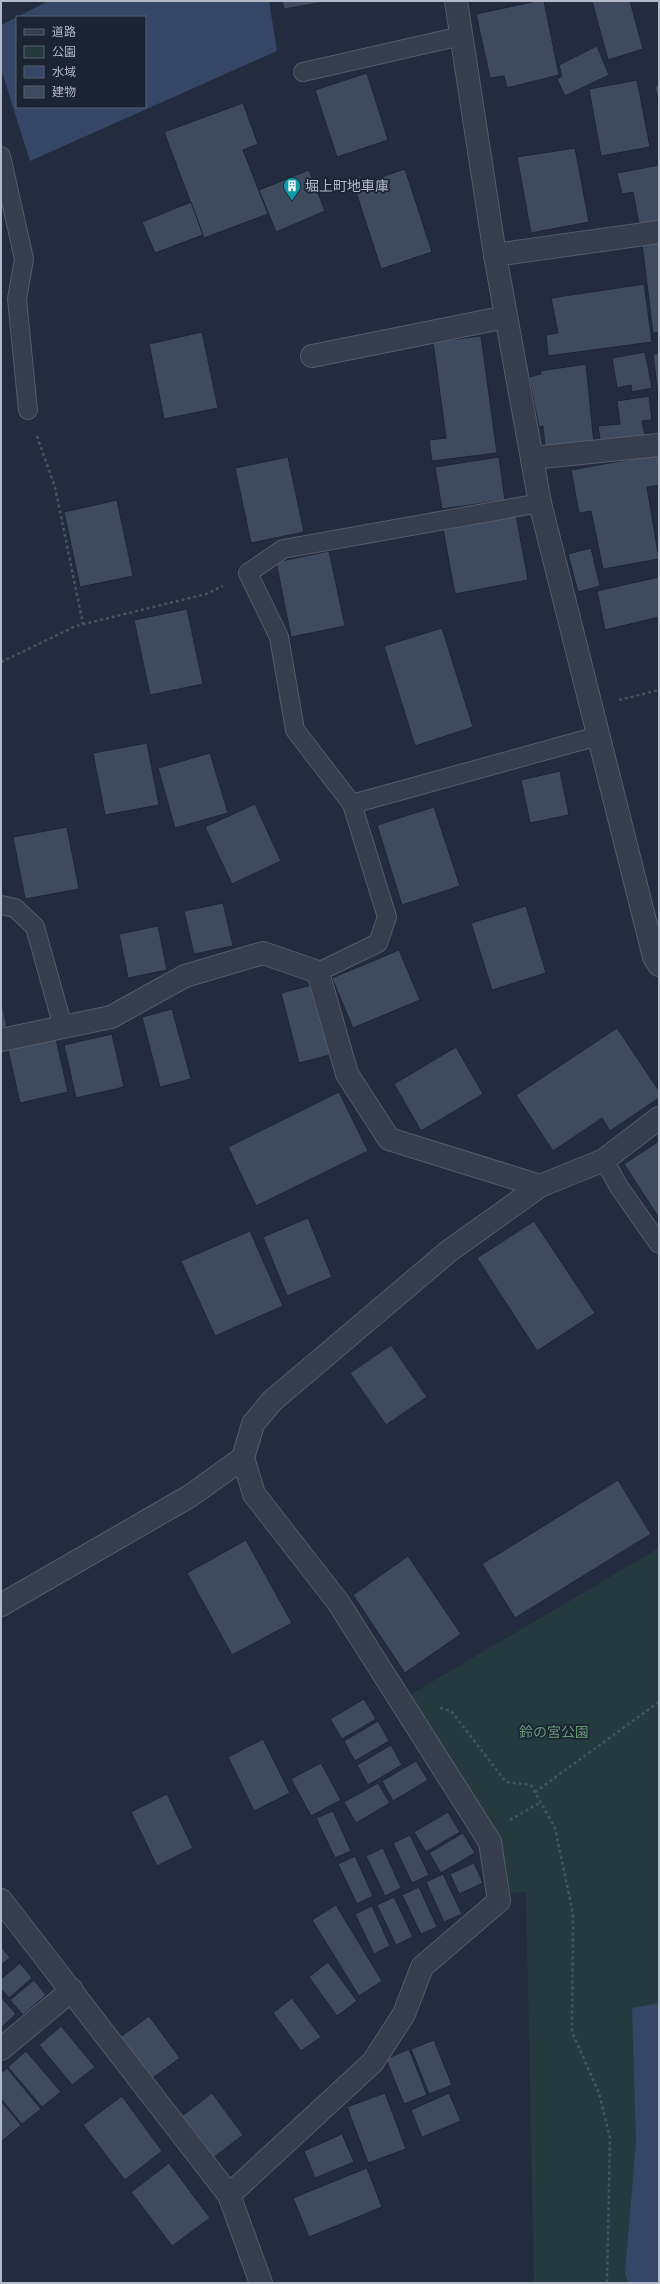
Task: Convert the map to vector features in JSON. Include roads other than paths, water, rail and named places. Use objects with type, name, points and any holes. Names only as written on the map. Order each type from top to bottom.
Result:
[{"type":"street","points":[[456,1],[495,256],[540,503],[654,958],[659,965]]},
{"type":"street","points":[[495,256],[659,232]]},
{"type":"street","points":[[312,356],[506,317]]},
{"type":"street","points":[[532,458],[659,445]]},
{"type":"street","points":[[1,1040],[111,1017],[185,976],[263,953],[318,972],[347,1074],[389,1139],[540,1186]]},
{"type":"street","points":[[229,2194],[373,2062],[404,2014],[422,1967],[498,1901],[490,1842],[338,1602],[254,1494],[243,1458],[253,1424],[272,1401],[449,1251],[540,1186],[604,1160],[659,1118]]},
{"type":"street","points":[[1,1605],[190,1496],[243,1458]]},
{"type":"street","points":[[1,1900],[229,2194],[261,2283]]},
{"type":"street","points":[[1,2049],[72,1990]]},
{"type":"lane","points":[[302,72],[461,36]]},
{"type":"lane","points":[[1,156],[24,259],[18,299],[28,410]]},
{"type":"lane","points":[[318,972],[378,943],[387,917],[352,804],[295,730],[279,637],[248,573],[283,549],[540,503]]},
{"type":"lane","points":[[352,804],[598,736]]},
{"type":"lane","points":[[1,906],[15,908],[35,927],[63,1027]]},
{"type":"lane","points":[[604,1160],[619,1187],[659,1244]]},
{"type":"water","points":[[48,1],[269,1],[277,51],[30,161],[1,69],[1,25],[16,17],[16,108],[146,108],[146,16],[19,16]]},
{"type":"water","points":[[659,2003],[659,2283],[628,2283],[625,2273],[636,2142],[632,2008]]},
{"type":"place","name":"堀上町地車庫","points":[[292,201]]},
{"type":"park label","name":"鈴の宮公園","points":[[554,1732]]}]
